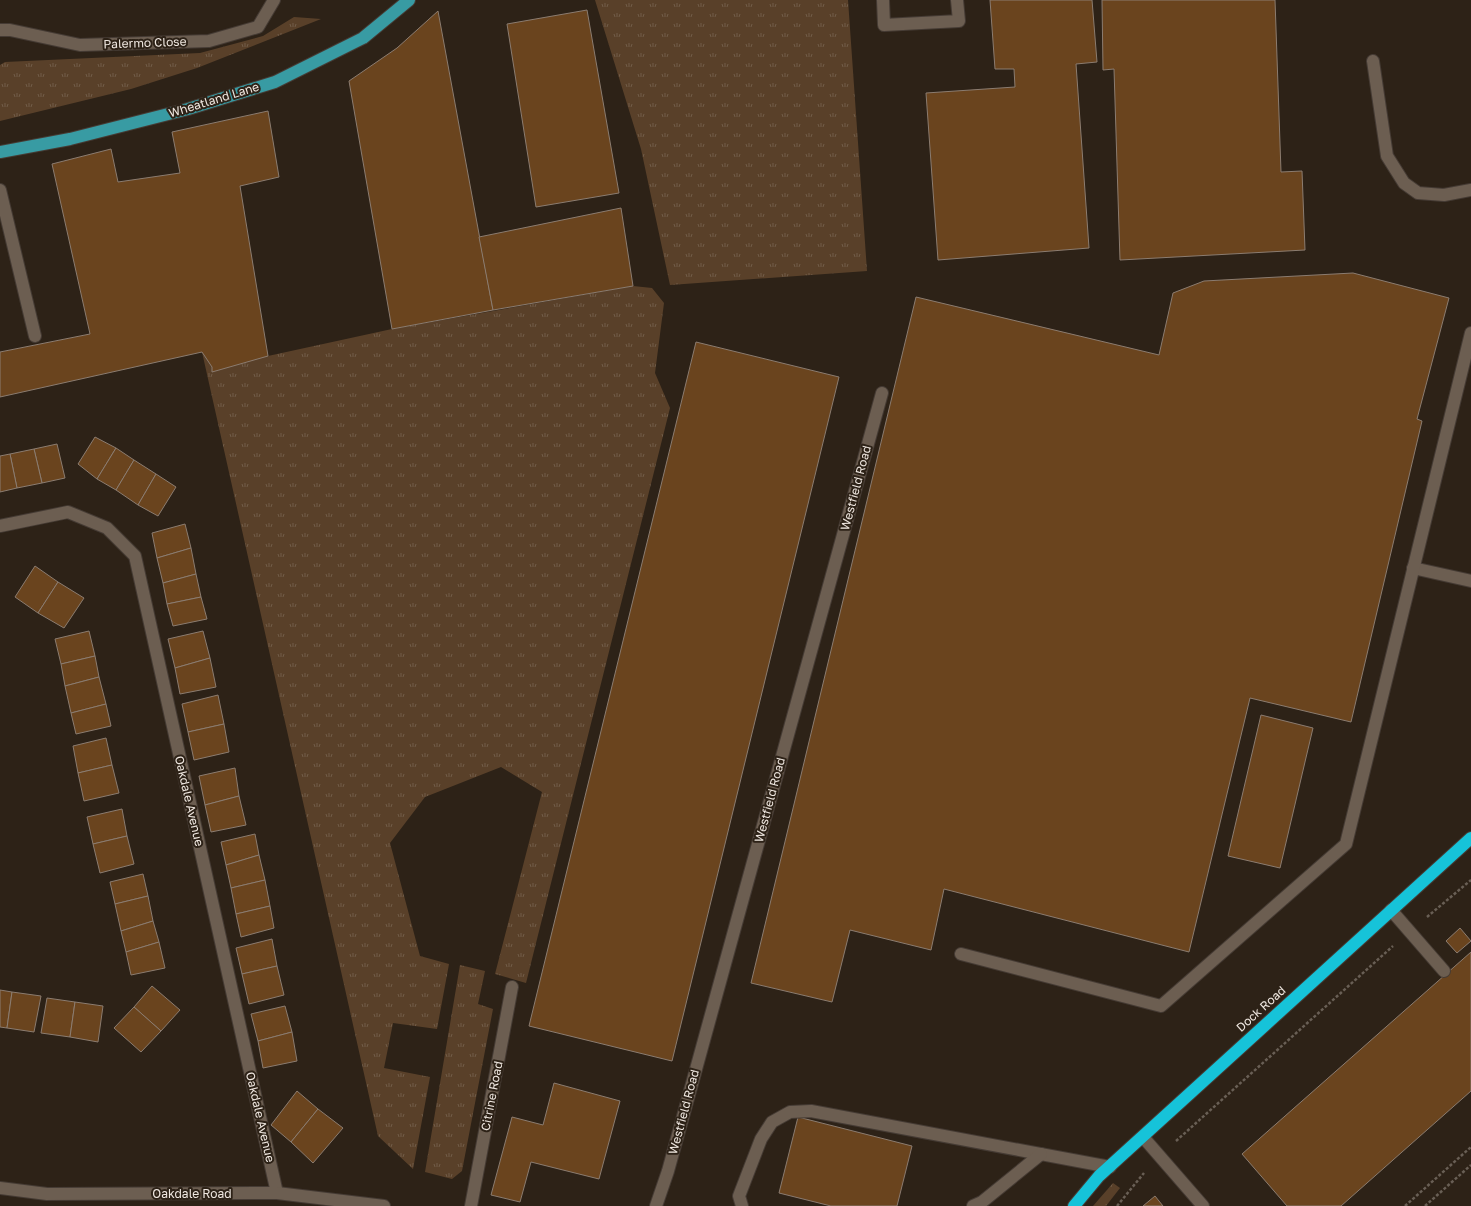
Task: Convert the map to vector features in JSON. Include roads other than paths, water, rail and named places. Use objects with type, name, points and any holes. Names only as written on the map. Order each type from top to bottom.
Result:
[{"type":"highway","name":"Dock Road","points":[[1074,1206],[1110,1167],[1471,838]]},
{"type":"main road","name":"Wheatland Lane","points":[[0,152],[70,139],[188,109],[275,82],[363,38],[409,0]]},
{"type":"street","name":"Palermo Close","points":[[0,30],[10,30],[80,45],[209,42],[258,27],[274,0]]},
{"type":"street","points":[[883,0],[884,26],[959,21],[957,0]]},
{"type":"street","points":[[1373,61],[1386,156],[1404,183],[1418,193],[1444,195],[1471,190]]},
{"type":"street","points":[[0,190],[35,336]]},
{"type":"street","points":[[961,954],[1161,1006],[1346,844],[1471,333]]},
{"type":"street","name":"Westfield Road","points":[[656,1206],[668,1171],[882,393]]},
{"type":"street","name":"Oakdale Avenue","points":[[0,526],[68,512],[107,528],[135,556],[277,1193]]},
{"type":"street","points":[[1413,568],[1471,581]]},
{"type":"street","points":[[1391,910],[1444,971]]},
{"type":"street","name":"Citrine Road","points":[[471,1206],[512,987]]},
{"type":"street","points":[[742,1206],[739,1196],[761,1139],[772,1122],[790,1112],[811,1111],[1110,1167]]},
{"type":"street","points":[[1143,1137],[1202,1206]]},
{"type":"street","points":[[973,1206],[982,1202],[1042,1154]]},
{"type":"street","name":"Oakdale Road","points":[[0,1188],[47,1194],[277,1193],[384,1206]]}]
